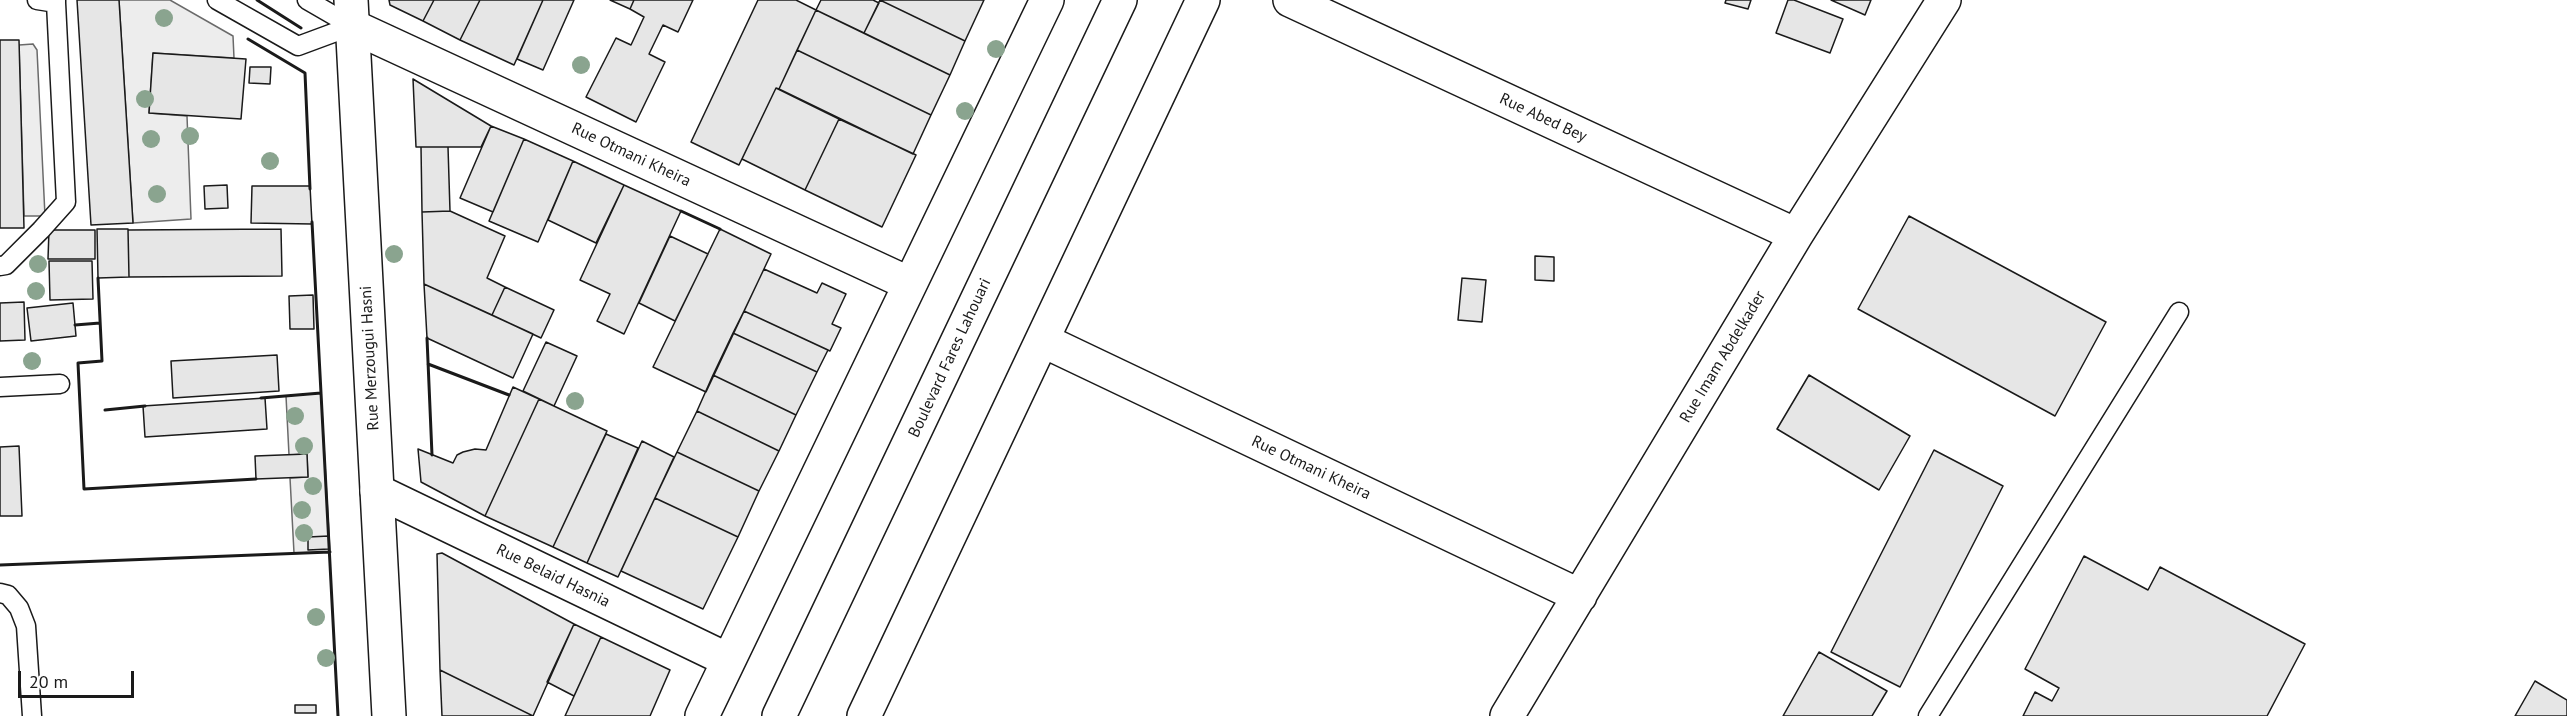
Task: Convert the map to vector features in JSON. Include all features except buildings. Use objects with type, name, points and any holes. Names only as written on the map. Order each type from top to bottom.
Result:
[{"type":"street","points":[[702,716],[1047,0]]},
{"type":"street","name":"Boulevard Fares Lahouari","points":[[779,716],[1120,0]]},
{"type":"street","points":[[864,716],[1203,0]]},
{"type":"street","name":"Rue Abed Bey","points":[[1290,0],[1796,235]]},
{"type":"street","name":"Rue Imam Abdelkader","points":[[1507,716],[1796,235],[1944,0]]},
{"type":"street","name":"Rue Otmani Kheira","points":[[352,13],[910,284]]},
{"type":"street","name":"Rue Merzougui Hasni","points":[[352,13],[389,716]]},
{"type":"street","name":"Rue Otmani Kheira","points":[[1042,340],[1580,596]]},
{"type":"street","name":"Rue Belaid Hasnia","points":[[377,492],[728,660]]},
{"type":"lane","points":[[0,266],[6,265],[66,202],[56,2],[37,0]]},
{"type":"lane","points":[[217,0],[298,46],[352,13]]},
{"type":"lane","points":[[307,0],[352,13]]},
{"type":"lane","points":[[1928,716],[2179,312]]},
{"type":"lane","points":[[0,387],[60,384]]},
{"type":"lane","points":[[0,593],[8,595],[19,608],[26,626],[32,716]]},
{"type":"shaded area","points":[[119,0],[170,0],[233,36],[234,58],[153,53],[149,113],[187,116],[191,219],[133,223]]},
{"type":"shaded area","points":[[33,44],[37,50],[45,216],[24,216],[19,45]]},
{"type":"shaded area","points":[[321,393],[330,552],[294,553],[290,478],[308,477],[307,454],[289,455],[286,396]]},
{"type":"wall","points":[[257,0],[301,28]]},
{"type":"wall","points":[[248,39],[305,73],[310,189]]},
{"type":"wall","points":[[681,211],[720,229]]},
{"type":"wall","points":[[312,222],[338,716]]},
{"type":"wall","points":[[98,278],[102,361],[78,363],[84,489],[256,479]]},
{"type":"wall","points":[[75,325],[100,323]]},
{"type":"wall","points":[[427,338],[432,455]]},
{"type":"wall","points":[[428,364],[509,395]]},
{"type":"wall","points":[[261,398],[321,393]]},
{"type":"wall","points":[[105,410],[145,406]]},
{"type":"wall","points":[[0,565],[330,552]]}]
